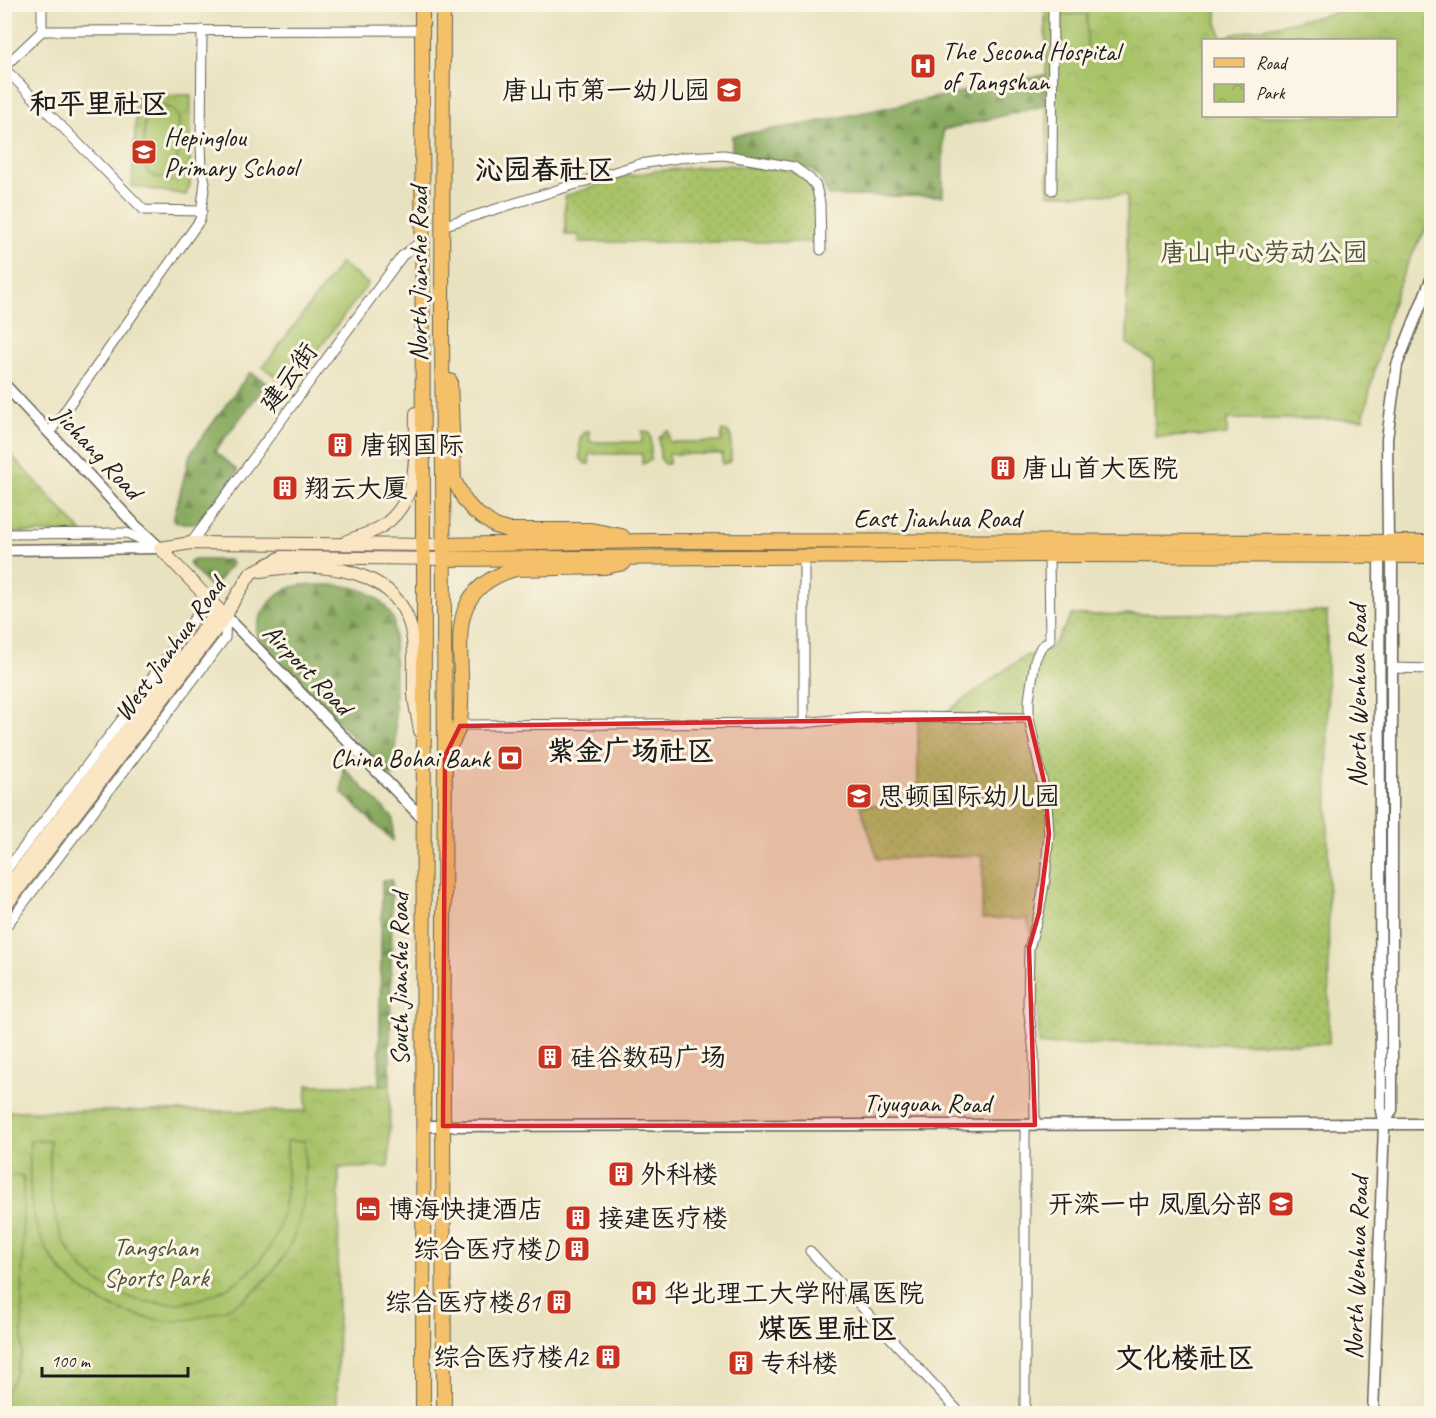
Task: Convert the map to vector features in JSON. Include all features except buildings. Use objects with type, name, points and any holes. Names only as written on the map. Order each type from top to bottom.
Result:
[{"type":"main road","name":"North Jianshe Road","points":[[422,4],[423,544]]},
{"type":"main road","name":"North Jianshe Road","points":[[443,4],[443,552]]},
{"type":"main road","points":[[442,330],[451,391],[454,480],[465,501],[475,512],[495,526],[508,530],[591,530],[647,541]]},
{"type":"main road","points":[[340,544],[380,528],[393,518],[409,495],[415,476],[417,405],[423,341]]},
{"type":"main road","name":"East Jianhua Road","points":[[443,552],[647,541],[1431,542]]},
{"type":"main road","points":[[177,565],[180,555],[191,543]]},
{"type":"main road","name":"West Jianhua Road","points":[[160,548],[191,543],[423,544],[443,552]]},
{"type":"main road","name":"South Jianshe Road","points":[[423,544],[423,1413]]},
{"type":"main road","name":"Airport Road","points":[[160,548],[222,613]]},
{"type":"main road","name":"West Jianhua Road","points":[[4,891],[234,600],[251,573],[282,557],[424,559],[443,552]]},
{"type":"main road","name":"East Jianhua Road","points":[[443,552],[647,557],[1431,556]]},
{"type":"main road","name":"South Jianshe Road","points":[[443,552],[444,1413]]},
{"type":"main road","points":[[445,756],[460,725],[461,619],[468,600],[475,592],[501,573],[515,569],[605,567],[647,557]]},
{"type":"main road","points":[[251,573],[284,567],[332,568],[359,574],[375,581],[389,592],[402,609],[413,639],[414,696],[424,751]]},
{"type":"main road","points":[[200,591],[214,600],[234,600]]},
{"type":"main road","name":"West Jianhua Road","points":[[4,908],[222,613]]},
{"type":"street","points":[[42,4],[42,31]]},
{"type":"street","points":[[1052,190],[1053,4]]},
{"type":"street","points":[[50,432],[200,220],[205,182],[201,144],[202,30]]},
{"type":"street","points":[[202,211],[144,210],[4,67],[42,31],[422,30]]},
{"type":"street","points":[[442,226],[640,164],[685,157],[724,155],[795,166],[809,178],[816,186],[820,203],[821,250]]},
{"type":"street","name":"建云街","points":[[191,543],[402,256],[423,240]]},
{"type":"street","points":[[1385,556],[1388,542],[1387,440],[1397,365],[1431,278]]},
{"type":"street","name":"Jichang Road","points":[[4,384],[135,525],[160,548]]},
{"type":"street","points":[[4,534],[127,533],[160,548]]},
{"type":"street","points":[[4,550],[160,548]]},
{"type":"street","points":[[1025,1413],[1030,1125],[1034,1053],[1028,1006],[1029,948],[1039,913],[1045,879],[1049,834],[1044,781],[1029,718],[1029,700],[1035,660],[1041,647],[1050,640],[1049,555]]},
{"type":"street","name":"North Wenhua Road","points":[[1384,1125],[1392,1110],[1392,668],[1385,556]]},
{"type":"street","name":"North Wenhua Road","points":[[1373,1413],[1384,1125],[1381,1111],[1385,556]]},
{"type":"street","points":[[804,557],[804,723]]},
{"type":"street","points":[[4,873],[123,718],[200,611],[222,613],[225,638],[4,929]]},
{"type":"street","name":"Airport Road","points":[[222,613],[424,820]]},
{"type":"street","points":[[1392,668],[1431,669]]},
{"type":"street","points":[[460,725],[804,723],[861,717],[1029,718]]},
{"type":"street","name":"Tiyuguan Road","points":[[423,1126],[1431,1124]]},
{"type":"street","points":[[810,1251],[961,1413]]},
{"type":"highlighted area","points":[[1029,718],[1044,781],[1049,834],[1039,913],[1029,948],[1035,1125],[443,1126],[445,756],[460,726]]},
{"type":"green space","name":"唐山中心劳动公园","points":[[1045,5],[1217,5],[1217,23],[1222,37],[1370,5],[1431,5],[1431,222],[1417,244],[1396,292],[1381,342],[1363,419],[1227,419],[1227,435],[1155,437],[1153,361],[1127,343],[1127,195],[1048,194]]},
{"type":"green space","points":[[1087,14],[1087,56],[1061,56],[1061,15]]},
{"type":"green space","points":[[1044,75],[1044,106],[943,130],[943,196],[828,196],[822,181],[811,169],[732,155],[732,136],[817,122]]},
{"type":"green space","points":[[191,95],[190,184],[186,195],[132,186],[137,96]]},
{"type":"green space","points":[[161,106],[173,110],[179,120],[177,168],[168,176],[158,177],[149,173],[143,164],[145,118],[150,110]]},
{"type":"green space","points":[[724,165],[790,170],[807,178],[814,197],[816,242],[579,242],[579,235],[565,235],[565,196],[624,177],[655,171]]},
{"type":"green space","points":[[341,263],[368,284],[290,387],[263,367]]},
{"type":"green space","points":[[250,372],[267,383],[215,451],[238,471],[199,523],[177,523],[173,520],[190,454]]},
{"type":"green space","points":[[586,431],[589,431],[590,442],[642,442],[642,431],[649,433],[651,460],[642,464],[642,454],[590,454],[589,464],[586,464],[580,458],[580,438]]},
{"type":"green space","points":[[669,431],[669,442],[721,442],[722,431],[729,433],[731,460],[722,464],[722,454],[669,454],[669,464],[665,464],[660,458],[659,438]]},
{"type":"green space","points":[[4,447],[83,533],[5,533]]},
{"type":"green space","points":[[191,560],[229,560],[232,564],[215,585],[208,585],[189,564]]},
{"type":"green space","points":[[301,585],[342,586],[367,592],[377,598],[394,621],[396,774],[390,776],[256,635],[260,617],[270,602],[284,591]]},
{"type":"green space","points":[[1327,612],[1329,1043],[1039,1045],[1035,947],[1027,919],[982,919],[983,855],[878,859],[860,806],[899,805],[918,787],[918,720],[934,721],[1023,657],[1051,648],[1072,615]]},
{"type":"green space","points":[[343,767],[393,818],[393,841],[342,793]]},
{"type":"green space","points":[[382,880],[392,880],[390,1085],[379,1085]]},
{"type":"green space","name":"Tangshan Sports Park","points":[[307,1085],[390,1085],[389,1167],[339,1168],[337,1413],[5,1414],[5,1111],[306,1111]]},
{"type":"green space","points":[[30,1141],[50,1141],[51,1185],[55,1217],[74,1258],[97,1281],[124,1296],[155,1303],[186,1302],[216,1293],[244,1276],[267,1251],[279,1226],[285,1198],[287,1141],[305,1141],[303,1198],[296,1231],[287,1250],[268,1277],[252,1293],[228,1308],[199,1317],[167,1321],[129,1313],[112,1307],[80,1288],[54,1261],[34,1217],[30,1185]]},
{"type":"green space","points":[[5,1176],[23,1176],[22,1353],[14,1378],[5,1393]]},
{"type":"place","name":"The Second Hospital of Tangshan","points":[[923,66]]},
{"type":"place","name":"唐山市第一幼儿园","points":[[729,90]]},
{"type":"place","name":"Hepinglou Primary School","points":[[144,152]]},
{"type":"place","name":"唐钢国际","points":[[340,445]]},
{"type":"place","name":"唐山首大医院","points":[[1003,468]]},
{"type":"place","name":"翔云大厦","points":[[285,488]]},
{"type":"place","name":"China Bohai Bank","points":[[510,758]]},
{"type":"place","name":"思顿国际幼儿园","points":[[859,796]]},
{"type":"place","name":"硅谷数码广场","points":[[550,1057]]},
{"type":"place","name":"外科楼","points":[[621,1174]]},
{"type":"place","name":"开滦一中 凤凰分部","points":[[1281,1204]]},
{"type":"place","name":"博海快捷酒店","points":[[368,1209]]},
{"type":"place","name":"接建医疗楼","points":[[578,1218]]},
{"type":"place","name":"综合医疗楼D","points":[[577,1249]]},
{"type":"place","name":"华北理工大学附属医院","points":[[644,1293]]},
{"type":"place","name":"综合医疗楼B1","points":[[559,1302]]},
{"type":"place","name":"综合医疗楼A2","points":[[608,1357]]},
{"type":"place","name":"专科楼","points":[[741,1363]]},
{"type":"district","name":"和平里社区","points":[[99,103]]},
{"type":"district","name":"沁园春社区","points":[[545,169]]},
{"type":"district","name":"紫金广场社区","points":[[631,750]]},
{"type":"district","name":"煤医里社区","points":[[828,1328]]},
{"type":"district","name":"文化楼社区","points":[[1185,1357]]}]
